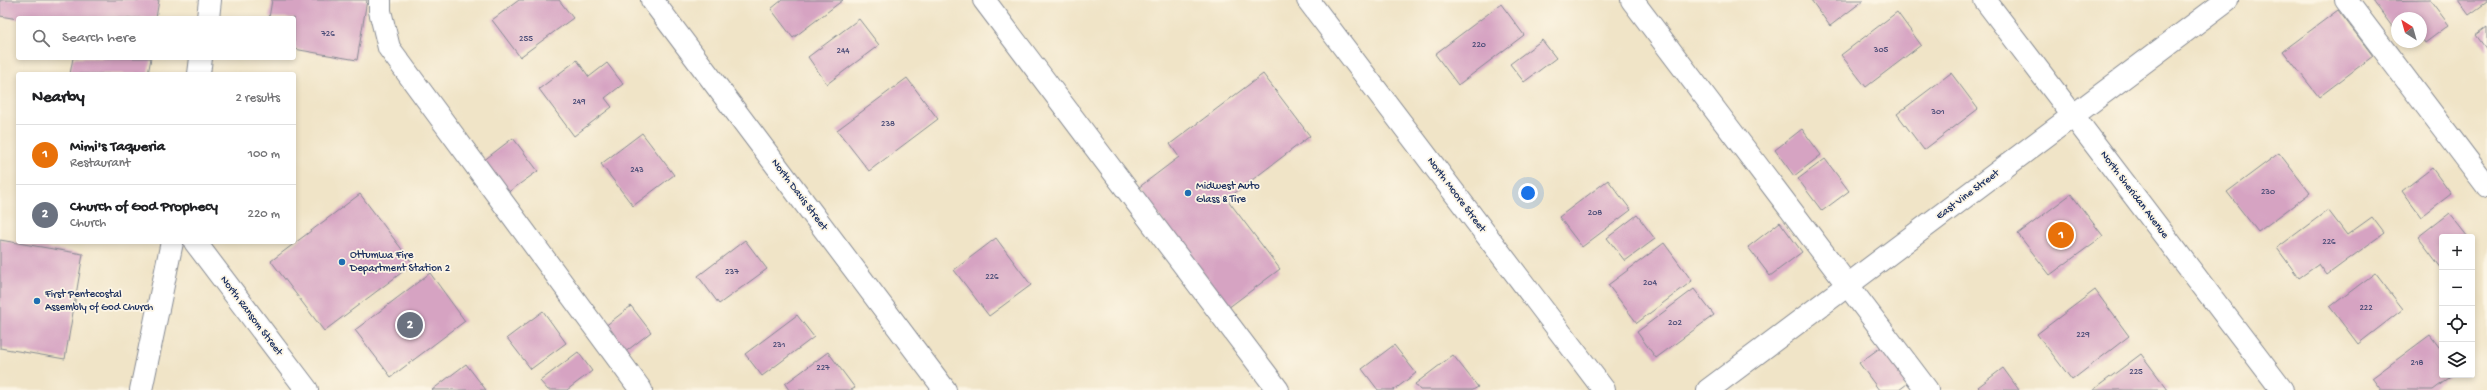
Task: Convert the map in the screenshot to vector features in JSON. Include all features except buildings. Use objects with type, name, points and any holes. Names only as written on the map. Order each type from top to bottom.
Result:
[{"type":"street","points":[[208,16],[210,0]]},
{"type":"street","points":[[380,0],[380,11],[389,48],[641,390]]},
{"type":"street","name":"North Davis Street","points":[[652,0],[945,390]]},
{"type":"street","points":[[984,0],[1278,390]]},
{"type":"street","name":"North Moore Street","points":[[1308,0],[1604,390]]},
{"type":"street","points":[[1632,0],[1927,390]]},
{"type":"street","name":"North Sheridan Avenue","points":[[1985,0],[2282,390]]},
{"type":"street","name":"East Vine Street","points":[[1708,390],[2227,0]]},
{"type":"street","points":[[2346,0],[2487,186]]},
{"type":"street","points":[[199,72],[202,60]]},
{"type":"street","points":[[141,390],[172,244]]},
{"type":"street","name":"North Ransom Street","points":[[197,244],[307,390]]},
{"type":"place","name":"Midwest Auto Glass & Tire","points":[[1188,193]]},
{"type":"place","name":"Mimi's Taqueria","points":[[2061,235]]},
{"type":"place","name":"Ottumwa Fire Department Station 2","points":[[342,262]]},
{"type":"place","name":"First Pentecostal Assembly of God Church","points":[[37,301]]},
{"type":"place","name":"Church of God Prophecy","points":[[410,325]]}]
